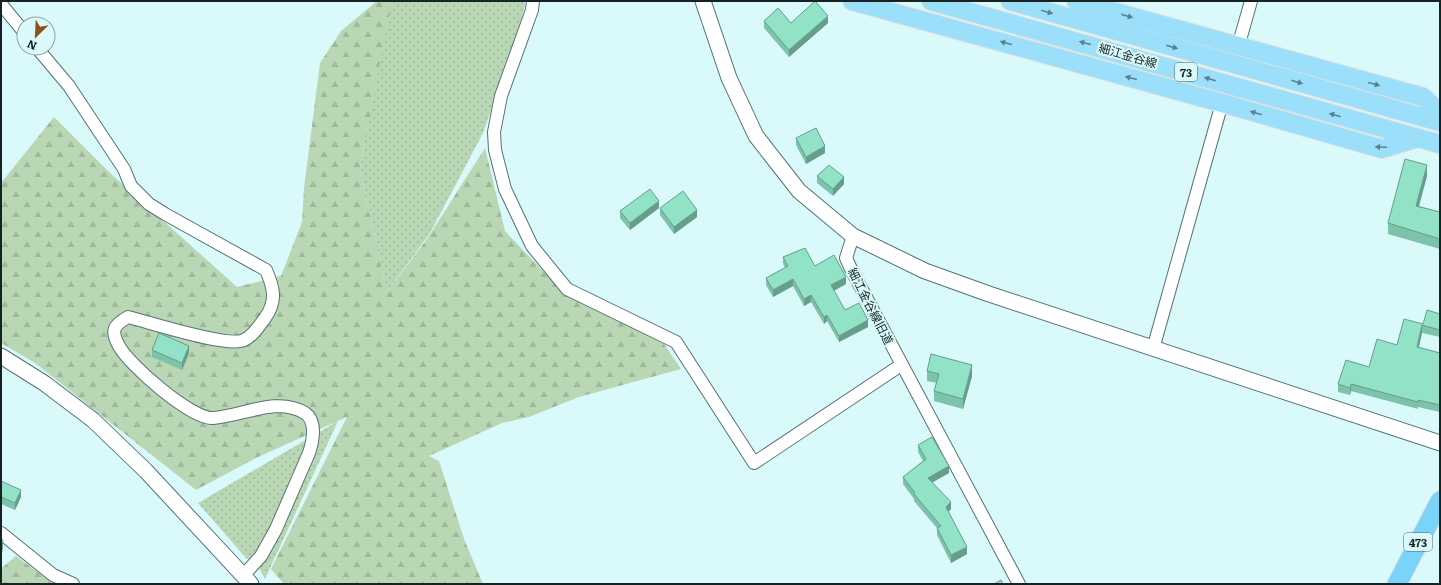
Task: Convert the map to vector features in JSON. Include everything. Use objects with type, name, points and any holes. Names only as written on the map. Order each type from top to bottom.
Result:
[{"type":"highway","name":"473","points":[[1397,584],[1440,501]]},
{"type":"main road","points":[[852,1],[1222,103],[1382,149],[1418,138]]},
{"type":"main road","name":"細江金谷線","points":[[931,1],[1440,144]]},
{"type":"main road","name":"細江金谷線","points":[[1010,1],[1440,122]]},
{"type":"main road","points":[[1076,1],[1423,97],[1440,113]]},
{"type":"street","points":[[533,1],[532,10],[501,96],[494,132],[495,150],[505,189],[532,246],[567,289],[676,342],[754,463],[901,365]]},
{"type":"street","points":[[703,1],[729,78],[756,136],[799,191],[853,236],[925,271],[1153,349],[1270,386],[1440,443]]},
{"type":"street","points":[[1238,47],[1251,1]]},
{"type":"street","points":[[1,4],[16,22]]},
{"type":"street","points":[[1,356],[44,382],[93,420],[146,471],[247,580],[276,529],[309,453],[313,440],[313,427],[306,414],[290,406],[264,408],[212,418],[191,410],[159,388],[123,354],[115,338],[114,330],[117,324],[128,317],[224,341],[243,341],[257,330],[274,302],[271,282],[266,270],[149,204],[131,186],[124,169],[69,86],[44,56]]},
{"type":"street","points":[[1153,349],[1222,103]]},
{"type":"street","name":"細江金谷線旧道","points":[[853,236],[846,258],[901,365],[1019,584]]},
{"type":"street","points":[[1,533],[54,575],[73,584]]},
{"type":"green space","points":[[377,1],[392,1],[360,168],[387,292],[427,239],[485,148],[505,231],[558,287],[664,344],[681,369],[579,397],[529,417],[502,423],[429,456],[439,461],[464,539],[483,584],[284,584],[271,569],[347,417],[258,457],[196,490],[35,363],[1,343],[1,183],[54,117],[109,172],[237,287],[281,276],[302,222],[304,188],[320,63],[341,31]]},
{"type":"green space","points":[[391,1],[524,1],[525,5],[515,42],[483,133],[430,233],[387,292],[360,168]]},
{"type":"green space","points":[[338,421],[265,579],[258,566],[246,558],[198,503]]},
{"type":"green space","points":[[16,556],[54,584],[1,584],[1,567]]},
{"type":"building","points":[[815,1],[828,16],[789,50],[764,21],[778,8],[791,23]]},
{"type":"building","points":[[816,128],[825,146],[806,157],[796,138]]},
{"type":"building","points":[[1405,159],[1427,165],[1416,206],[1440,212],[1440,239],[1388,223]]},
{"type":"building","points":[[829,165],[844,177],[833,189],[817,176]]},
{"type":"building","points":[[650,189],[659,201],[630,223],[620,211]]},
{"type":"building","points":[[683,191],[697,210],[674,227],[660,208]]},
{"type":"building","points":[[805,248],[815,266],[834,255],[846,277],[831,285],[845,310],[859,303],[868,320],[839,336],[827,315],[824,317],[811,295],[804,299],[793,279],[773,290],[766,278],[788,266],[783,257]]},
{"type":"building","points":[[1427,310],[1440,314],[1440,330],[1422,325],[1417,347],[1440,353],[1440,405],[1418,400],[1418,402],[1351,384],[1350,388],[1338,384],[1346,360],[1369,367],[1377,339],[1397,345],[1404,319],[1423,324]]},
{"type":"building","points":[[159,333],[189,346],[182,363],[152,350]]},
{"type":"building","points":[[931,354],[972,365],[963,399],[934,391],[939,374],[927,371]]},
{"type":"building","points":[[932,437],[949,466],[928,478],[951,502],[946,507],[967,547],[951,555],[937,528],[941,526],[914,494],[915,493],[903,477],[926,459],[918,445]]},
{"type":"building","points":[[1,481],[21,490],[15,503],[1,497]]},
{"type":"building","points":[[1,540],[3,540],[1,553]]},
{"type":"building","points":[[1001,580],[1003,584],[994,584]]}]
